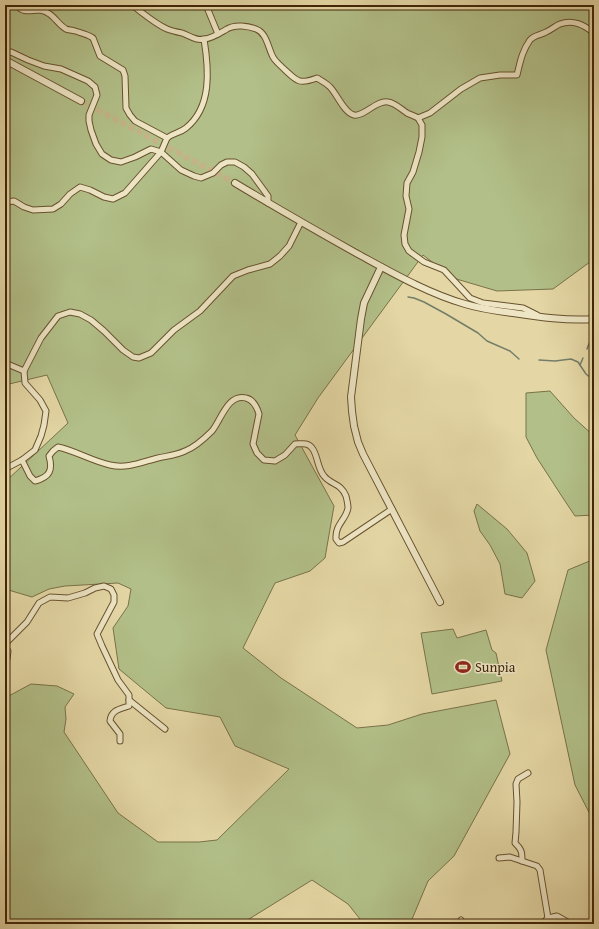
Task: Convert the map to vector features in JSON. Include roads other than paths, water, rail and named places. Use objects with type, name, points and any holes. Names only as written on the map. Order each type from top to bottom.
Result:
[{"type":"street","points":[[17,5],[23,10],[40,10],[47,12],[66,29],[87,34],[93,38],[100,56],[123,70],[125,76],[126,108],[130,115],[136,121],[167,138]]},
{"type":"street","points":[[132,5],[167,29],[194,39],[204,40],[228,28],[241,26],[257,29],[262,32],[266,39],[274,59],[297,81],[306,82],[317,78],[323,81],[330,87],[348,112],[358,115],[381,102],[387,102],[393,103],[418,118],[422,125],[422,137],[413,172],[407,183],[406,196],[409,209],[404,235],[405,244],[409,251],[424,262],[444,270],[470,298],[483,303],[523,308],[541,317]]},
{"type":"street","points":[[206,5],[218,34]]},
{"type":"street","points":[[418,118],[430,113],[462,89],[480,78],[500,75],[517,76],[521,56],[531,39],[536,36],[562,24],[571,22],[586,26],[594,33]]},
{"type":"street","points":[[5,202],[14,201],[33,210],[53,209],[80,187],[113,199],[125,193],[161,152],[167,138],[171,134],[187,128],[197,116],[203,104],[208,78],[208,60],[204,40]]},
{"type":"street","points":[[5,53],[11,52],[44,66],[61,69],[95,87],[96,95],[89,115],[89,121],[96,144],[102,154],[111,160],[122,162],[151,149],[161,152],[180,170],[201,178],[213,173],[221,165],[227,162],[235,162],[252,174],[268,196],[268,203]]},
{"type":"street","points":[[5,60],[81,100]]},
{"type":"street","points":[[235,183],[381,267],[437,294],[464,304],[490,310],[541,317],[594,319]]},
{"type":"street","points":[[5,469],[22,460],[35,450],[41,436],[46,411],[40,400],[25,383],[24,371],[41,338],[58,316],[70,312],[80,314],[91,320],[123,350],[133,357],[139,358],[151,353],[174,330],[200,311],[233,276],[270,264],[280,256],[289,246],[301,222]]},
{"type":"street","points":[[381,267],[364,303],[361,319],[352,397],[354,426],[363,454],[440,602]]},
{"type":"street","points":[[5,363],[24,371]]},
{"type":"street","points":[[22,460],[30,476],[36,481],[47,476],[50,472],[51,464],[49,456],[58,447],[75,451],[97,461],[112,465],[128,466],[185,451],[204,438],[212,430],[227,406],[232,401],[238,397],[246,397],[255,403],[258,409],[259,414],[253,444],[257,453],[264,460],[275,461],[285,455],[295,444],[307,444],[312,448],[324,476],[344,491],[348,510],[336,532],[336,539],[339,543],[343,542],[392,509]]},
{"type":"street","points":[[5,661],[7,659],[8,652],[5,645],[27,622],[39,603],[50,597],[68,598],[104,586],[111,589],[114,595],[114,602],[97,634],[118,680],[129,695],[129,706],[114,712],[110,721],[120,734],[120,741]]},
{"type":"street","points":[[129,700],[165,729]]},
{"type":"street","points":[[522,861],[522,852],[515,843],[517,817],[516,784],[518,779],[528,773]]},
{"type":"street","points":[[499,858],[510,857],[537,866],[540,870],[548,918]]},
{"type":"street","points":[[542,924],[548,918],[557,916],[571,924]]},
{"type":"waterway","points":[[408,297],[424,302],[446,314],[478,333],[487,341],[510,351],[519,359]]},
{"type":"waterway","points":[[587,349],[594,333]]},
{"type":"waterway","points":[[580,365],[583,358]]},
{"type":"waterway","points":[[539,360],[555,361],[571,359],[578,362],[586,374],[592,379]]},
{"type":"tunnel","points":[[81,101],[235,183]]},
{"type":"place","name":"Sunpia","points":[[463,667]]}]
